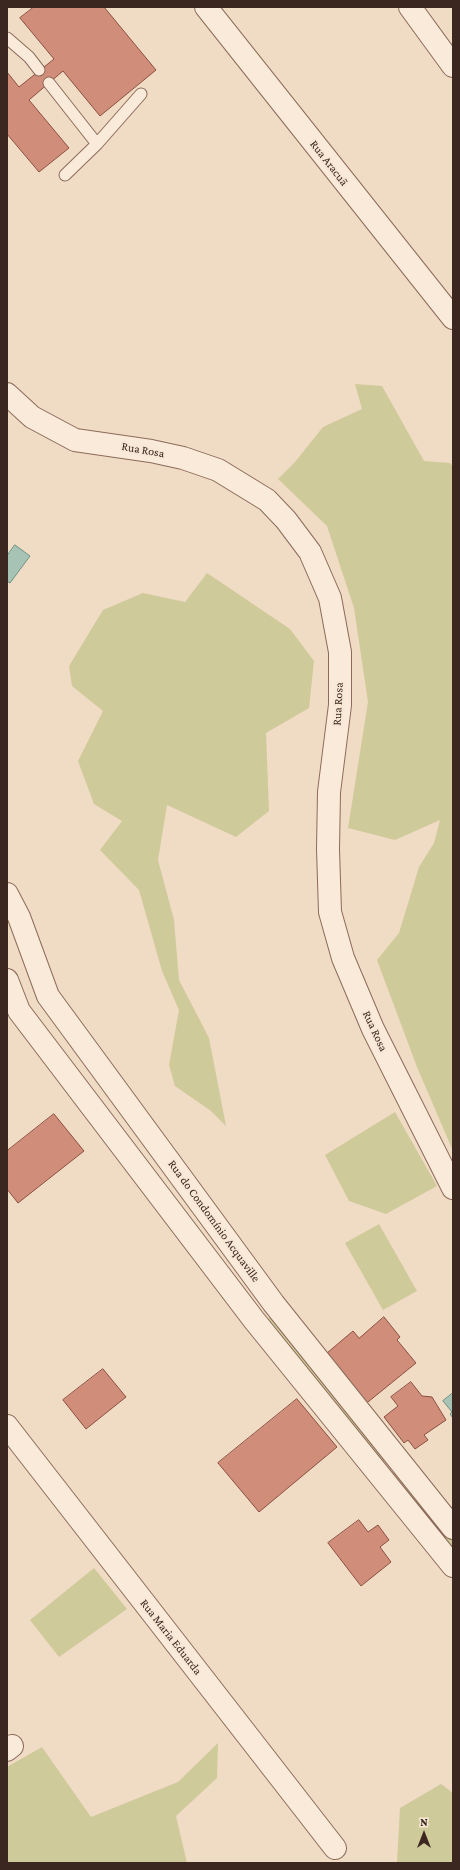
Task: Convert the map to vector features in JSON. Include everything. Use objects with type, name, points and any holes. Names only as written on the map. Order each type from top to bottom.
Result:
[{"type":"street","name":"Rua Aracuã","points":[[206,7],[453,318]]},
{"type":"street","points":[[410,7],[453,66]]},
{"type":"street","name":"Rua Rosa","points":[[7,394],[32,417],[75,440],[151,451],[183,458],[218,470],[267,500],[286,520],[310,552],[330,598],[340,652],[340,705],[329,792],[328,849],[330,912],[343,958],[374,1029],[453,1188]]},
{"type":"street","name":"Rua do Condomínio Acquaville","points":[[7,894],[19,917],[48,996],[131,1107],[274,1304],[453,1528]]},
{"type":"street","points":[[7,980],[19,1011],[254,1320],[453,1566]]},
{"type":"street","points":[[107,1126],[131,1107]]},
{"type":"street","points":[[254,1320],[274,1304]]},
{"type":"street","name":"Rua Maria Eduarda","points":[[7,1426],[335,1848]]},
{"type":"street","points":[[378,1475],[398,1460]]},
{"type":"lane","points":[[7,38],[29,57],[39,70]]},
{"type":"lane","points":[[49,83],[97,144]]},
{"type":"lane","points":[[65,174],[97,144],[141,94]]},
{"type":"shaded area","points":[[355,384],[382,386],[424,461],[450,463],[453,467],[453,1151],[417,1067],[377,960],[399,933],[419,867],[434,843],[440,820],[395,840],[348,828],[368,702],[354,608],[327,526],[278,479],[295,462],[323,427],[362,409]]},
{"type":"shaded area","points":[[15,545],[30,556],[10,583],[7,581],[7,556]]},
{"type":"shaded area","points":[[207,573],[290,629],[314,661],[309,708],[266,733],[269,811],[236,837],[167,805],[158,860],[174,920],[179,980],[209,1038],[226,1126],[211,1111],[175,1086],[169,1065],[179,1010],[162,971],[139,890],[100,850],[122,821],[94,804],[78,761],[103,711],[72,686],[69,666],[103,610],[143,593],[185,602]]},
{"type":"shaded area","points":[[395,1112],[437,1186],[386,1214],[349,1201],[325,1155]]},
{"type":"shaded area","points":[[379,1224],[417,1291],[383,1310],[345,1243]]},
{"type":"shaded area","points":[[273,1315],[387,1459],[380,1464],[265,1321]]},
{"type":"shaded area","points":[[453,1393],[453,1418],[450,1414],[452,1412],[443,1401]]},
{"type":"shaded area","points":[[397,1471],[453,1540],[453,1554],[390,1477]]},
{"type":"shaded area","points":[[94,1568],[127,1609],[59,1657],[30,1620]]},
{"type":"shaded area","points":[[218,1743],[217,1778],[176,1816],[187,1863],[7,1863],[7,1767],[42,1747],[91,1817],[178,1782]]},
{"type":"shaded area","points":[[441,1784],[453,1793],[453,1863],[397,1863],[400,1808]]},
{"type":"building","points":[[34,7],[104,7],[156,70],[100,116],[63,71],[29,100],[69,148],[39,172],[7,134],[7,72],[19,87],[54,59],[20,18]]},
{"type":"building","points":[[54,1114],[84,1151],[18,1203],[7,1189],[7,1151]]},
{"type":"building","points":[[384,1317],[400,1337],[397,1340],[416,1363],[363,1406],[345,1383],[349,1380],[327,1353],[353,1331],[359,1338]]},
{"type":"building","points":[[103,1369],[126,1397],[86,1429],[63,1400]]},
{"type":"building","points":[[411,1382],[422,1396],[432,1397],[446,1420],[424,1435],[428,1440],[415,1449],[408,1440],[404,1443],[384,1417],[398,1406],[391,1397]]},
{"type":"building","points":[[297,1399],[337,1447],[259,1512],[218,1463]]},
{"type":"building","points":[[359,1520],[368,1532],[378,1525],[389,1540],[380,1547],[391,1562],[361,1586],[328,1543]]}]
